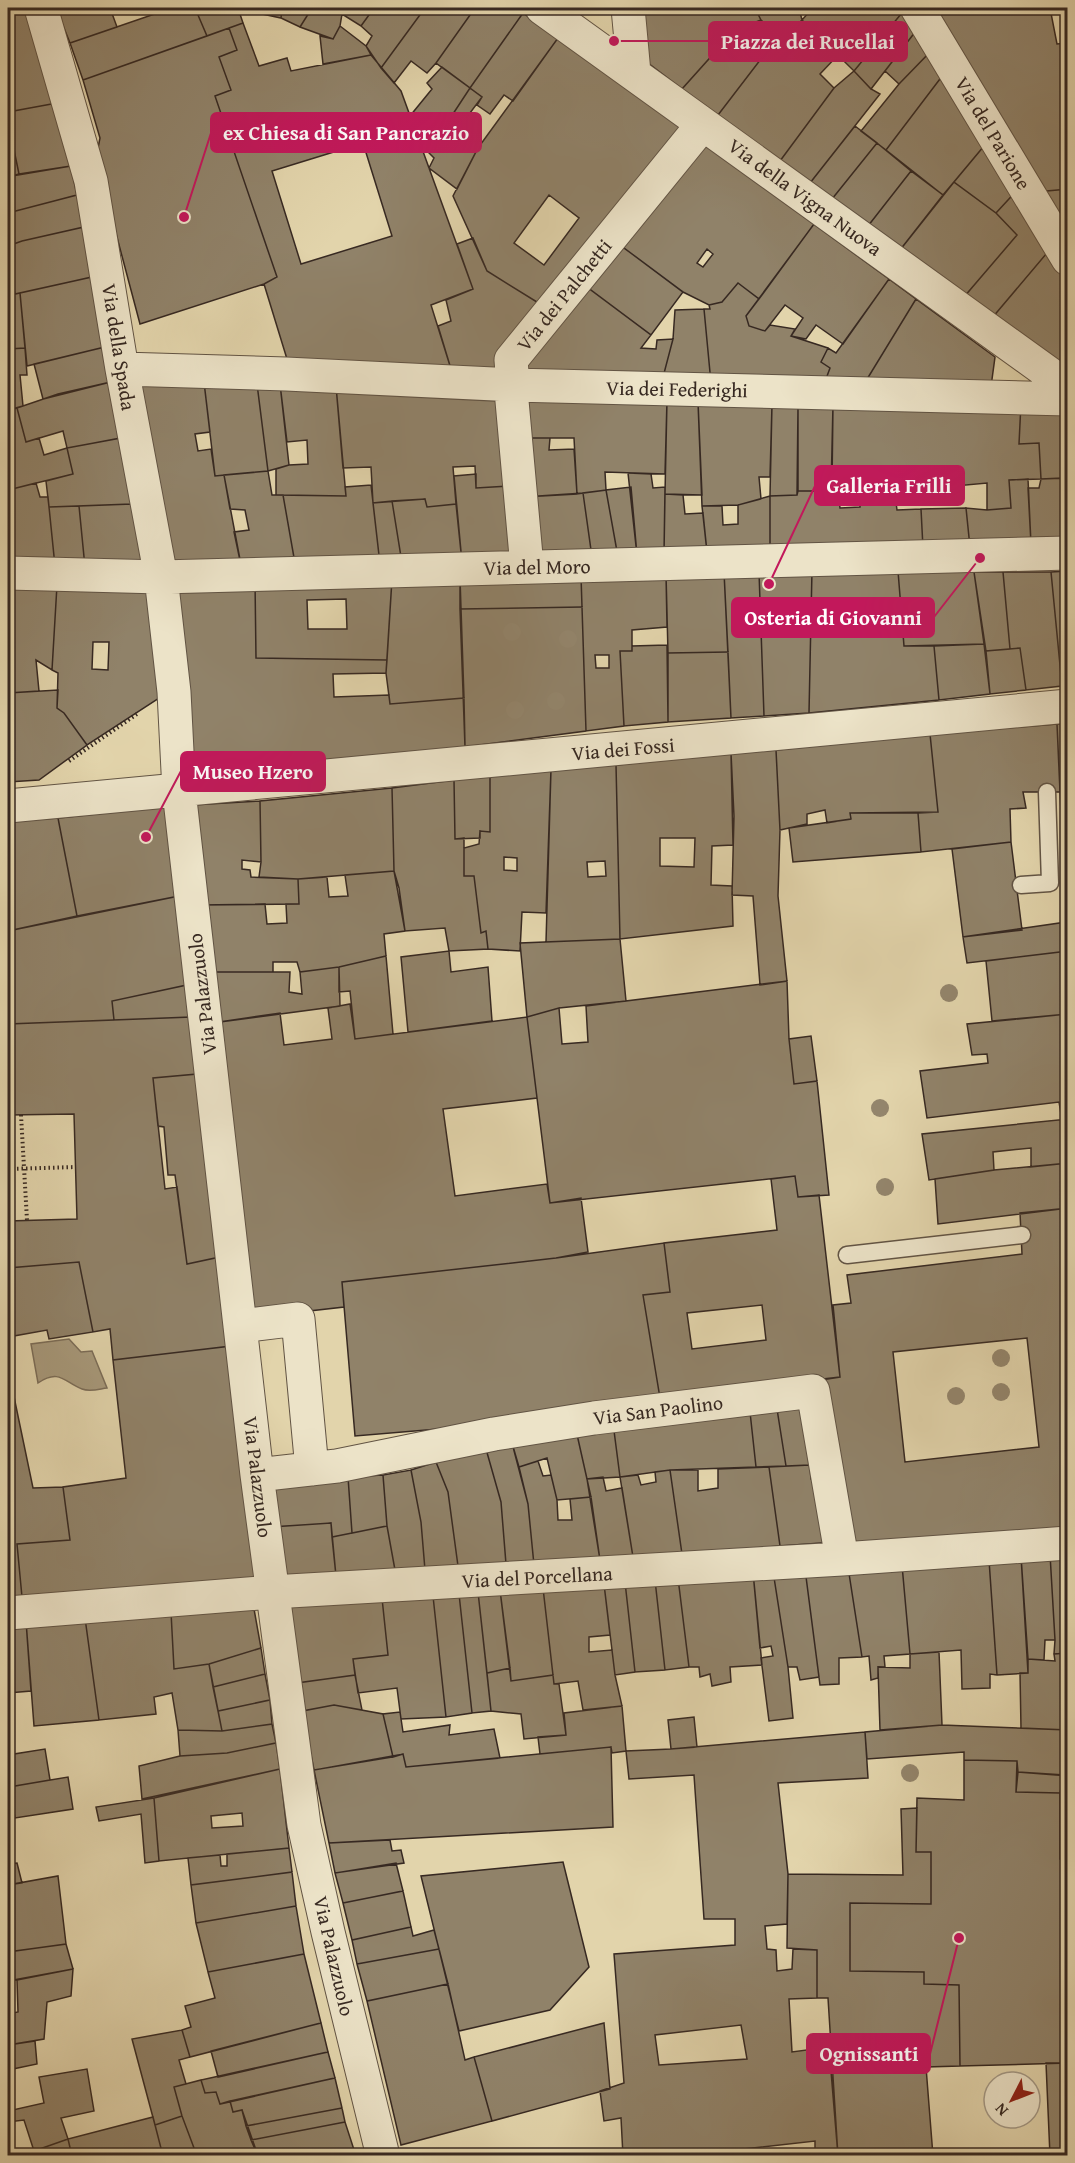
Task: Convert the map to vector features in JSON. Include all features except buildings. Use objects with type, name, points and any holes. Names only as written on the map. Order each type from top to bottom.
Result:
[{"type":"street","name":"Via della Spada","points":[[41,8],[91,181],[122,369],[161,577],[174,692]]},
{"type":"street","name":"Via della Vigna Nuova","points":[[542,8],[1068,387]]},
{"type":"street","points":[[628,8],[634,74]]},
{"type":"street","name":"Via del Parione","points":[[917,8],[1068,259]]},
{"type":"street","name":"Via dei Palchetti","points":[[527,567],[511,390],[513,385],[511,360],[704,124]]},
{"type":"street","name":"Via dei Federighi","points":[[122,369],[513,385],[1068,399]]},
{"type":"street","name":"Via del Moro","points":[[8,573],[161,577],[1068,553]]},
{"type":"street","name":"Via Palazzuolo","points":[[174,692],[179,791],[257,1475],[304,1825],[330,1943],[383,2156]]},
{"type":"street","name":"Via dei Fossi","points":[[8,806],[1051,714]]},
{"type":"street","points":[[240,1326],[298,1319],[324,1468]]},
{"type":"street","name":"Via San Paolino","points":[[257,1475],[324,1468],[494,1434],[594,1418],[813,1391],[842,1559]]},
{"type":"street","name":"Via del Porcellana","points":[[8,1613],[272,1592],[842,1559],[1068,1543]]},
{"type":"lane","points":[[1021,885],[1050,883],[1047,792]]},
{"type":"lane","points":[[847,1255],[1022,1235]]},
{"type":"path","points":[[68,762],[142,711]]},
{"type":"path","points":[[21,1115],[27,1220]]},
{"type":"path","points":[[8,1169],[75,1167]]},
{"type":"shaded area","points":[[69,1339],[81,1352],[92,1351],[107,1388],[85,1390],[57,1377],[38,1383],[31,1344]]},
{"type":"place","name":"Piazza dei Rucellai","points":[[614,41]]},
{"type":"place","name":"ex Chiesa di San Pancrazio","points":[[184,217]]},
{"type":"place","name":"Osteria di Giovanni","points":[[980,558]]},
{"type":"place","name":"Galleria Frilli","points":[[769,584]]},
{"type":"place","name":"Museo Hzero","points":[[146,837]]},
{"type":"place","name":"Ognissanti","points":[[959,1938]]}]
